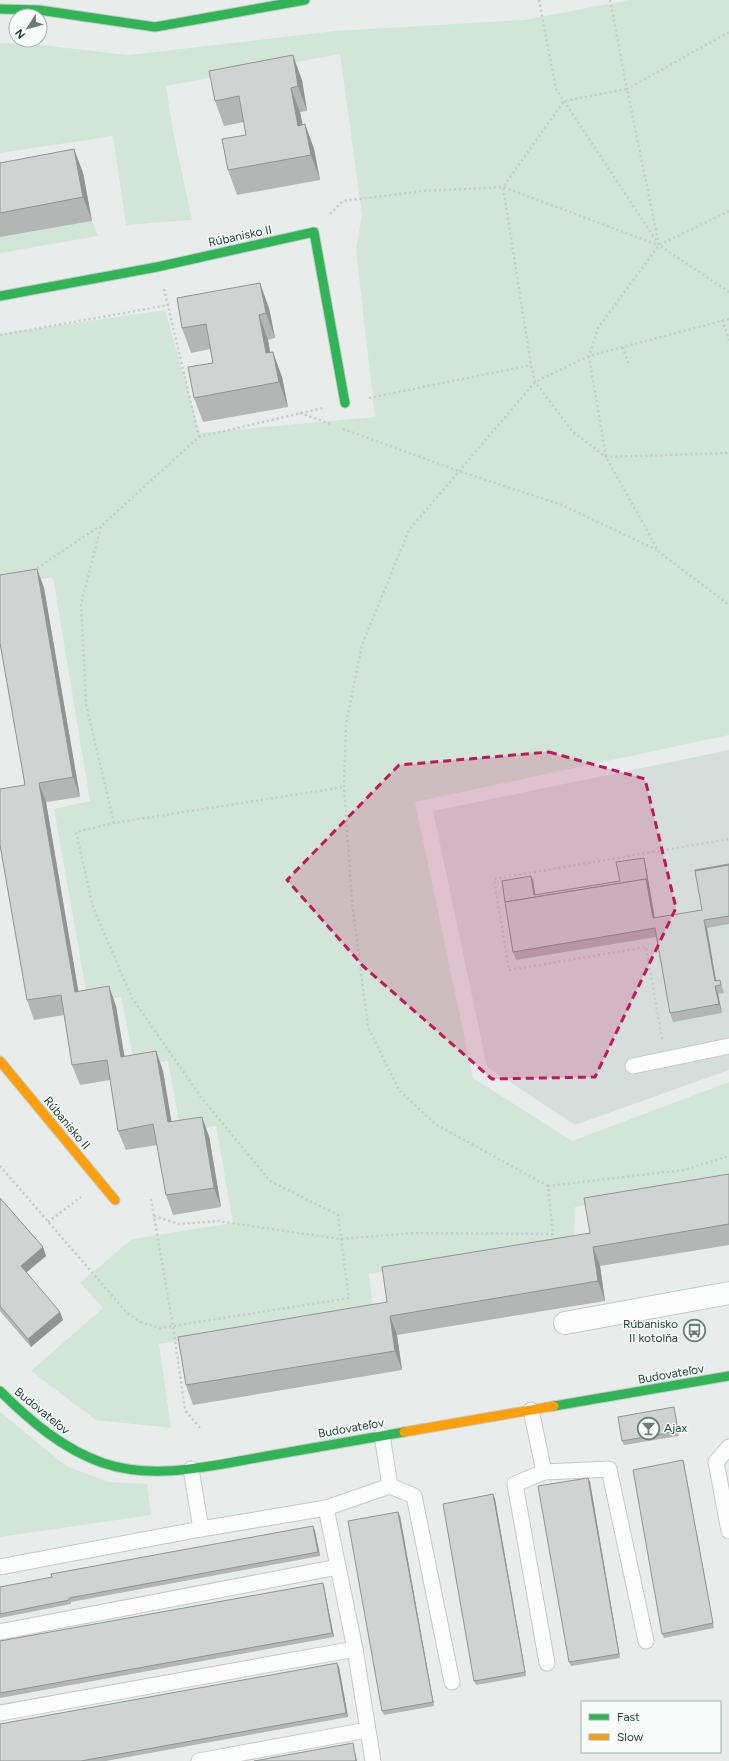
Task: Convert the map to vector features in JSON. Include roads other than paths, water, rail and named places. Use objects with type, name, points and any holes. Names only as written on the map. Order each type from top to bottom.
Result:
[{"type":"street","points":[[0,9],[39,10],[155,26],[305,0]]},
{"type":"street","name":"Rúbanisko II","points":[[0,296],[157,267],[314,232],[345,403]]},
{"type":"street","name":"Rúbanisko II","points":[[0,1061],[115,1200]]},
{"type":"street","points":[[565,1323],[729,1293]]},
{"type":"street","name":"Budovateľov","points":[[0,1391],[12,1404],[49,1434],[77,1453],[105,1465],[145,1471],[191,1469],[729,1376]]},
{"type":"lane","points":[[633,1066],[729,1046]]},
{"type":"lane","points":[[531,1410],[544,1472]]},
{"type":"lane","points":[[382,1435],[390,1486]]},
{"type":"lane","points":[[729,1447],[716,1462],[729,1531]]},
{"type":"lane","points":[[191,1469],[202,1529]]},
{"type":"lane","points":[[547,1663],[515,1484],[544,1472],[609,1469],[646,1641]]},
{"type":"lane","points":[[0,1567],[202,1529],[326,1508],[390,1486],[414,1496],[452,1682]]},
{"type":"lane","points":[[326,1508],[355,1649],[367,1730],[374,1761]]},
{"type":"lane","points":[[0,1632],[338,1567]]},
{"type":"lane","points":[[0,1714],[355,1649]]},
{"type":"lane","points":[[199,1761],[367,1730]]},
{"type":"place","name":"Rúbanisko II kotolňa","points":[[694,1331]]},
{"type":"place","name":"Ajax","points":[[649,1428]]}]
